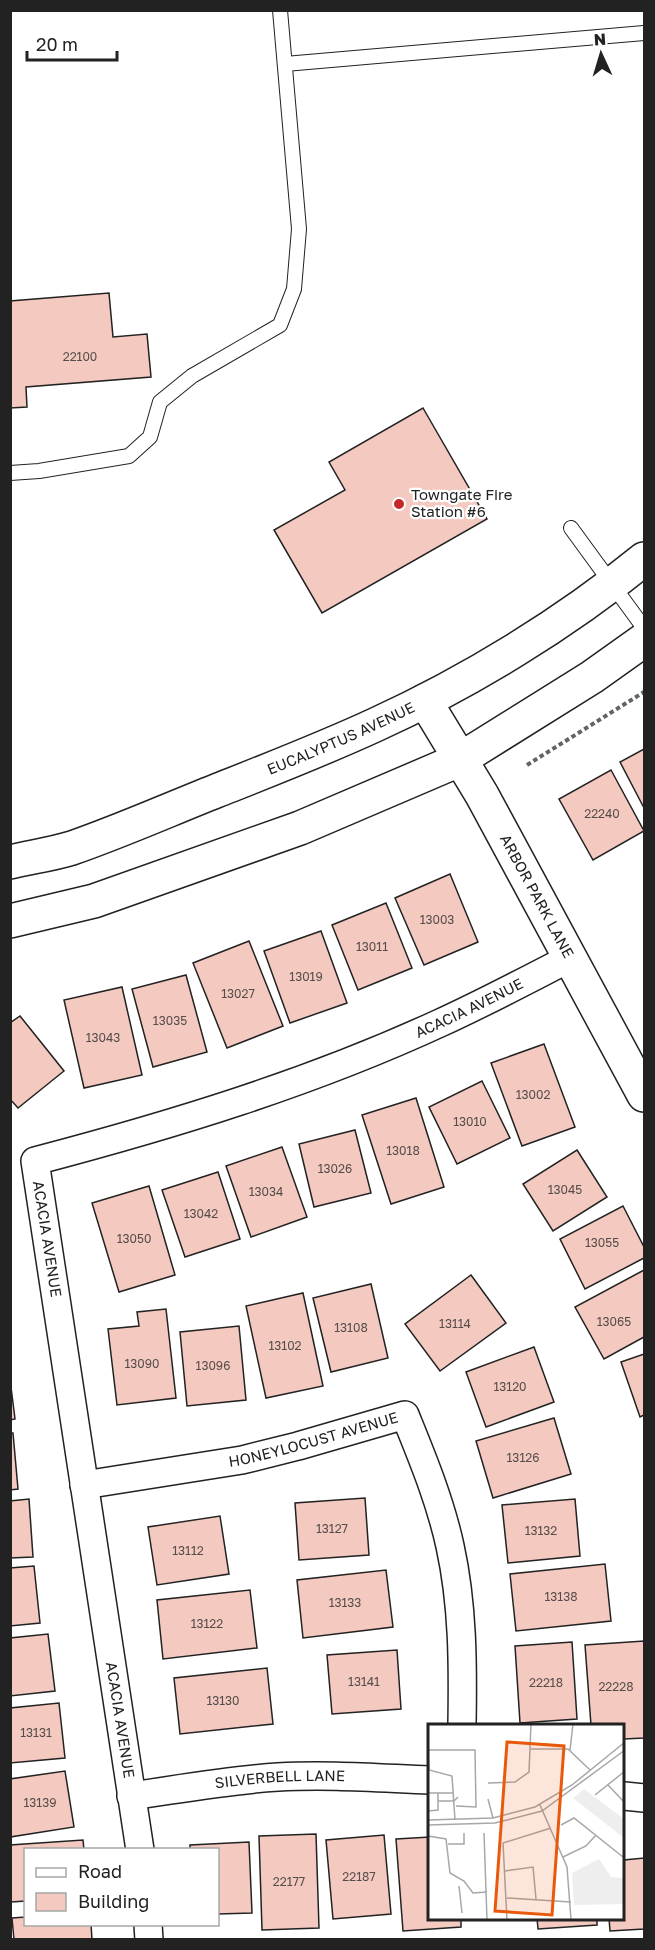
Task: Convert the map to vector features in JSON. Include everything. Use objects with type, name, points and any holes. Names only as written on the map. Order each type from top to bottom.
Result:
[{"type":"main road","name":"EUCALYPTUS AVENUE","points":[[10,862],[70,848],[342,740],[425,701],[509,652],[614,584],[645,559]]},
{"type":"main road","points":[[10,921],[94,901],[289,832],[459,760],[592,677],[645,640]]},
{"type":"main road","name":"ARBOR PARK LANE","points":[[425,701],[482,795],[645,1095]]},
{"type":"street","name":"ACACIA AVENUE","points":[[140,1848],[35,1161],[195,1115],[280,1087],[362,1056],[440,1023],[570,958]]},
{"type":"street","name":"HONEYLOCUST AVENUE","points":[[84,1485],[242,1460],[405,1415],[433,1485],[450,1544],[459,1594],[462,1644],[462,1724]]},
{"type":"street","name":"SILVERBELL LANE","points":[[131,1796],[232,1781],[281,1777],[348,1776],[428,1780]]},
{"type":"street","points":[[625,1796],[645,1798]]},
{"type":"lane","points":[[10,473],[39,471],[129,456],[150,437],[160,402],[192,376],[280,325],[294,289],[299,229],[280,10]]},
{"type":"lane","points":[[285,64],[645,33]]},
{"type":"lane","points":[[572,528],[645,628]]},
{"type":"path","points":[[527,765],[645,692]]},
{"type":"building","points":[[109,293],[113,337],[147,334],[151,377],[26,387],[27,407],[10,408],[10,301]]},
{"type":"building","name":"Towngate Fire Station #6","points":[[423,408],[487,519],[322,613],[274,530],[345,490],[329,462]]},
{"type":"building","points":[[644,749],[644,808],[620,762]]},
{"type":"building","points":[[611,770],[644,831],[593,860],[559,799]]},
{"type":"building","points":[[450,874],[478,942],[424,965],[395,898]]},
{"type":"building","points":[[386,903],[412,968],[358,990],[332,925]]},
{"type":"building","points":[[321,931],[347,1003],[290,1023],[264,951]]},
{"type":"building","points":[[249,941],[283,1026],[227,1048],[193,963]]},
{"type":"building","points":[[186,975],[207,1052],[153,1067],[132,989]]},
{"type":"building","points":[[122,987],[142,1075],[84,1088],[64,1000]]},
{"type":"building","points":[[20,1016],[64,1071],[18,1108],[10,1099],[10,1023]]},
{"type":"building","points":[[544,1044],[575,1127],[522,1146],[491,1063]]},
{"type":"building","points":[[482,1081],[510,1138],[457,1164],[429,1107]]},
{"type":"building","points":[[416,1098],[444,1187],[391,1204],[362,1115]]},
{"type":"building","points":[[355,1130],[371,1193],[314,1207],[299,1144]]},
{"type":"building","points":[[282,1147],[307,1217],[251,1237],[226,1166]]},
{"type":"building","points":[[577,1150],[607,1197],[553,1231],[523,1184]]},
{"type":"building","points":[[218,1172],[240,1239],[185,1257],[162,1190]]},
{"type":"building","points":[[149,1186],[175,1275],[119,1292],[92,1203]]},
{"type":"building","points":[[623,1206],[644,1247],[644,1258],[585,1289],[560,1239]]},
{"type":"building","points":[[644,1270],[644,1337],[604,1359],[575,1307]]},
{"type":"building","points":[[471,1275],[506,1323],[440,1371],[405,1324]]},
{"type":"building","points":[[371,1284],[388,1358],[331,1372],[313,1298]]},
{"type":"building","points":[[303,1293],[323,1386],[266,1398],[246,1306]]},
{"type":"building","points":[[166,1309],[176,1398],[117,1405],[108,1329],[139,1326],[137,1312]]},
{"type":"building","points":[[239,1326],[246,1400],[187,1406],[180,1332]]},
{"type":"building","points":[[534,1347],[554,1402],[486,1427],[466,1372]]},
{"type":"building","points":[[644,1354],[644,1415],[640,1417],[621,1362]]},
{"type":"building","points":[[10,1379],[15,1419],[10,1420]]},
{"type":"building","points":[[554,1418],[571,1474],[493,1498],[476,1441]]},
{"type":"building","points":[[10,1433],[13,1433],[18,1489],[10,1490]]},
{"type":"building","points":[[365,1498],[369,1555],[299,1560],[295,1503]]},
{"type":"building","points":[[29,1499],[33,1557],[10,1558],[10,1501]]},
{"type":"building","points":[[575,1499],[580,1556],[508,1563],[502,1505]]},
{"type":"building","points":[[220,1516],[229,1574],[157,1585],[148,1527]]},
{"type":"building","points":[[605,1564],[611,1621],[516,1631],[510,1574]]},
{"type":"building","points":[[34,1566],[40,1623],[10,1626],[10,1568]]},
{"type":"building","points":[[386,1570],[393,1627],[303,1638],[297,1580]]},
{"type":"building","points":[[250,1590],[257,1648],[163,1659],[157,1600]]},
{"type":"building","points":[[48,1634],[55,1691],[10,1696],[10,1638]]},
{"type":"building","points":[[644,1641],[644,1738],[625,1739],[625,1724],[591,1724],[585,1645]]},
{"type":"building","points":[[572,1642],[577,1719],[520,1723],[515,1646]]},
{"type":"building","points":[[397,1650],[401,1709],[332,1714],[327,1655]]},
{"type":"building","points":[[267,1668],[273,1724],[180,1734],[174,1678]]},
{"type":"building","points":[[59,1703],[65,1758],[10,1763],[10,1708]]},
{"type":"building","points":[[65,1771],[74,1827],[10,1837],[10,1779]]},
{"type":"building","points":[[316,1834],[319,1928],[262,1930],[259,1836]]},
{"type":"building","points":[[384,1835],[391,1914],[333,1919],[326,1840]]},
{"type":"building","points":[[428,1837],[428,1920],[461,1920],[461,1927],[403,1931],[396,1839]]},
{"type":"building","points":[[83,1840],[84,1848],[24,1848],[24,1901],[11,1902],[10,1845]]},
{"type":"building","points":[[249,1842],[252,1913],[219,1914],[219,1848],[190,1848],[190,1845]]},
{"type":"building","points":[[644,1858],[644,1929],[610,1931],[609,1920],[625,1920],[625,1860]]},
{"type":"building","points":[[24,1917],[24,1926],[91,1926],[92,1940],[14,1940],[12,1918]]},
{"type":"building","points":[[537,1920],[597,1920],[597,1925],[538,1929]]},
{"type":"place","name":"Towngate Fire Station #6","points":[[399,504]]}]
